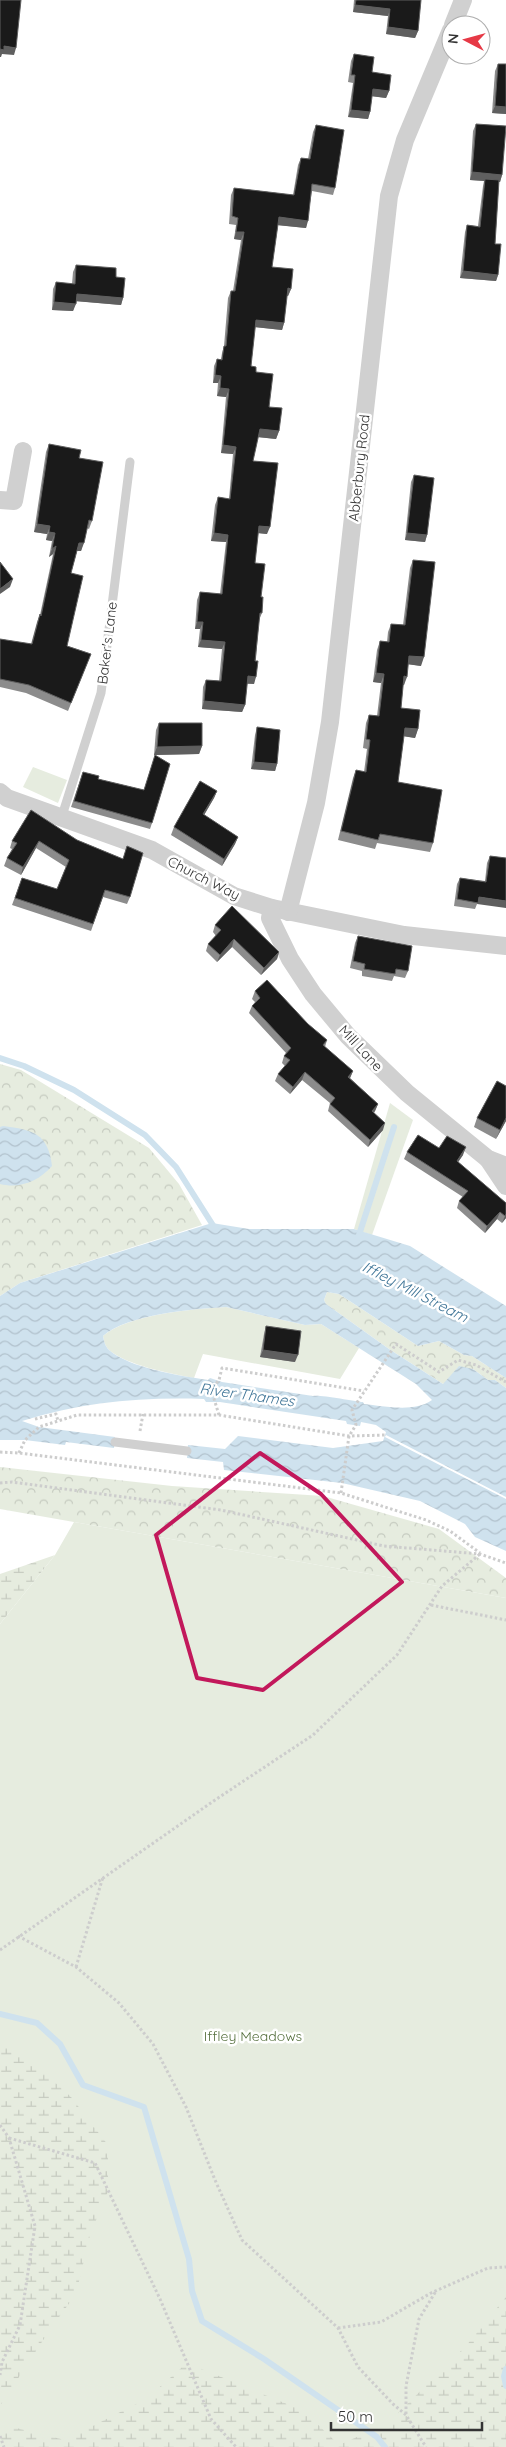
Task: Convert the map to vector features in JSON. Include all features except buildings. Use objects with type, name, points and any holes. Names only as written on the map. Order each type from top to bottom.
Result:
[{"type":"street","points":[[457,15],[463,0]]},
{"type":"street","name":"Abberbury Road","points":[[280,910],[316,803],[330,722],[389,196],[405,140],[441,54]]},
{"type":"street","points":[[0,500],[14,502],[23,451]]},
{"type":"street","name":"Church Way","points":[[0,792],[8,798],[61,819],[152,850],[234,896],[280,910],[404,936],[506,946]]},
{"type":"street","name":"Mill Lane","points":[[280,910],[270,918],[290,959],[313,994],[348,1036],[393,1081],[488,1159],[506,1186]]},
{"type":"street","name":"Mill Lane","points":[[488,1159],[506,1166]]},
{"type":"lane","name":"Baker's Lane","points":[[61,819],[101,693],[130,462]]},
{"type":"lane","points":[[115,1442],[188,1451]]},
{"type":"path","points":[[341,1493],[349,1436],[356,1425],[352,1410],[360,1402],[364,1391],[396,1344],[439,1372],[458,1360],[476,1365],[506,1382]]},
{"type":"path","points":[[219,1415],[211,1389],[219,1380],[222,1368],[364,1391]]},
{"type":"path","points":[[35,1419],[56,1414],[58,1421]]},
{"type":"path","points":[[19,1453],[25,1440],[39,1427],[77,1415],[219,1415],[349,1436],[386,1435]]},
{"type":"path","points":[[0,1452],[341,1493],[426,1520],[450,1531],[480,1554]]},
{"type":"path","points":[[0,1483],[12,1482],[221,1510],[384,1546],[480,1554],[506,1563]]},
{"type":"path","points":[[0,1950],[103,1877],[313,1735],[397,1655],[442,1586],[480,1554]]},
{"type":"path","points":[[430,1605],[506,1620]]},
{"type":"path","points":[[76,1967],[103,1877]]},
{"type":"path","points":[[18,1936],[76,1967],[119,2003],[153,2044],[186,2107],[215,2180],[242,2240],[338,2328],[358,2367],[406,2415],[426,2447]]},
{"type":"path","points":[[0,2124],[9,2138],[35,2226],[20,2325],[2,2362],[0,2375]]},
{"type":"path","points":[[9,2138],[95,2163],[160,2299],[211,2419],[236,2447]]},
{"type":"path","points":[[338,2328],[381,2322],[436,2292],[488,2268],[506,2266]]},
{"type":"path","points":[[406,2415],[406,2386],[419,2319],[436,2292]]},
{"type":"path","points":[[0,2436],[4,2447]]},
{"type":"highlighted area","points":[[260,1453],[321,1494],[402,1582],[263,1690],[197,1678],[156,1535]]},
{"type":"green space","points":[[33,767],[67,780],[58,803],[23,787]]},
{"type":"green space","points":[[0,1064],[21,1070],[149,1148],[179,1184],[202,1225],[20,1283],[0,1296]]},
{"type":"green space","points":[[390,1103],[413,1120],[372,1235],[354,1229]]},
{"type":"green space","points":[[327,1292],[339,1294],[418,1346],[439,1341],[464,1355],[472,1356],[506,1378],[506,1388],[495,1380],[488,1380],[473,1369],[443,1384],[389,1349],[326,1304],[324,1300]]},
{"type":"green space","points":[[226,1307],[305,1325],[321,1324],[359,1348],[340,1379],[203,1354],[194,1378],[150,1368],[126,1360],[109,1350],[104,1342],[103,1336],[129,1322],[179,1311]]},
{"type":"green space","points":[[0,1467],[172,1486],[323,1496],[439,1529],[506,1578],[506,1598],[0,1509]]},
{"type":"green space","name":"Iffley Meadows","points":[[74,1522],[506,1598],[506,2447],[0,2447],[0,1624],[55,1555]]},
{"type":"green space","points":[[55,1555],[0,1624],[0,1574]]},
{"type":"green space","points":[[0,2039],[20,2050],[71,2097],[108,2145],[108,2191],[90,2235],[76,2294],[51,2328],[0,2406]]},
{"type":"green space","points":[[506,2297],[506,2447],[0,2447],[0,2424],[65,2440],[146,2399],[187,2363],[304,2411],[339,2445],[388,2423],[466,2346]]},
{"type":"water","points":[[0,1127],[23,1129],[37,1135],[47,1146],[52,1166],[35,1180],[15,1185],[0,1184]]},
{"type":"water","points":[[212,1223],[249,1229],[354,1229],[410,1246],[506,1306],[506,1378],[472,1356],[464,1355],[439,1341],[418,1346],[339,1294],[327,1292],[324,1300],[326,1304],[389,1349],[443,1384],[459,1366],[473,1369],[488,1380],[495,1380],[506,1388],[506,1551],[475,1537],[465,1524],[420,1501],[342,1483],[224,1470],[223,1462],[187,1458],[188,1445],[225,1449],[238,1436],[333,1448],[383,1441],[386,1432],[376,1425],[361,1422],[360,1426],[347,1424],[346,1421],[220,1402],[206,1402],[204,1399],[157,1399],[90,1405],[22,1421],[39,1427],[115,1437],[114,1448],[66,1442],[65,1445],[25,1440],[0,1440],[0,1296],[20,1283]],"holes":[[[226,1307],[305,1325],[321,1324],[416,1384],[432,1400],[425,1404],[408,1408],[390,1407],[171,1373],[129,1362],[109,1350],[103,1336],[128,1322],[144,1318],[179,1311]]]},
{"type":"pier","points":[[386,1435],[506,1497],[506,1499],[385,1437]]},
{"type":"waterway","points":[[0,1058],[24,1066],[74,1090],[145,1135],[176,1167],[216,1230]]},
{"type":"waterway","points":[[358,1238],[394,1127]]},
{"type":"waterway","points":[[0,2014],[37,2023],[60,2044],[83,2085],[144,2107],[189,2259],[192,2291],[202,2321],[264,2359],[377,2437],[385,2447]]},
{"type":"waterway","points":[[506,2369],[504,2376],[506,2386]]},
{"type":"water label","name":"Iffley Mill Stream","points":[[415,1292]]},
{"type":"water label","name":"River Thames","points":[[247,1395]]}]
